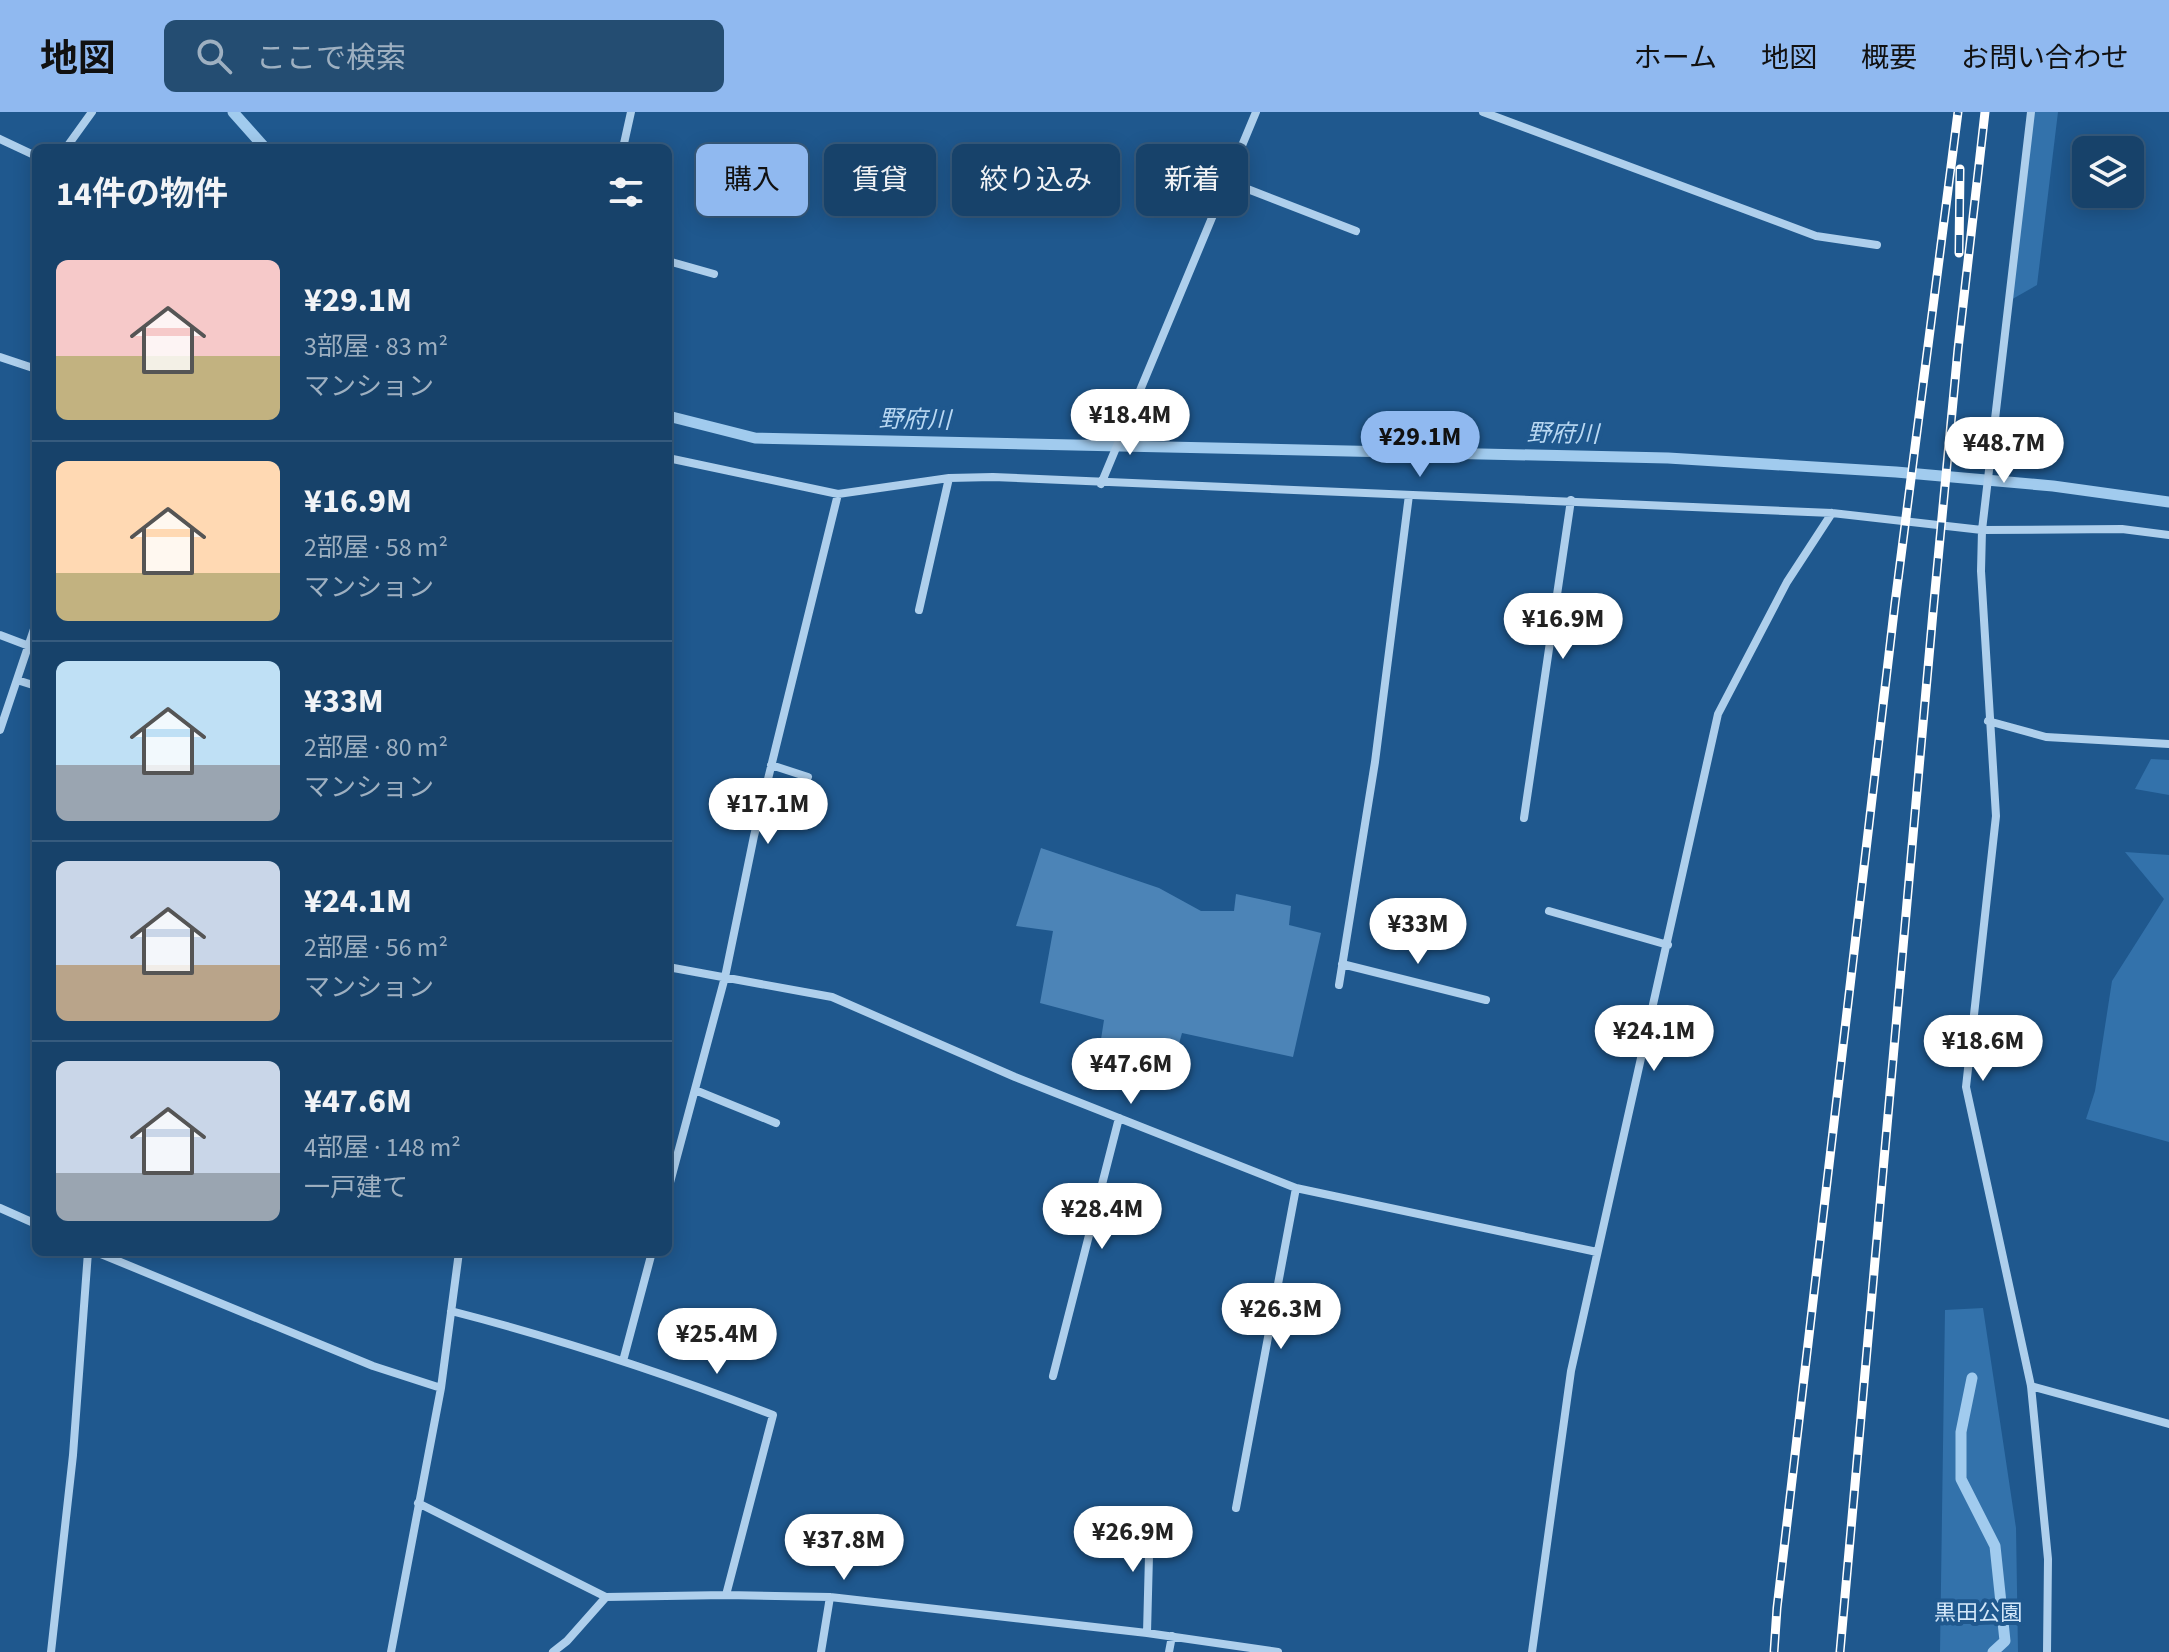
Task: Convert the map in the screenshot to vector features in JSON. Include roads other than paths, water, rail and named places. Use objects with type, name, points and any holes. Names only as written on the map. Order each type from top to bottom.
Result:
[{"type":"street","points":[[69,144],[92,112]]},
{"type":"street","points":[[624,144],[631,112]]},
{"type":"street","points":[[1243,144],[1256,112]]},
{"type":"street","points":[[1483,112],[1816,236],[1877,245]]},
{"type":"street","points":[[2031,112],[1982,530],[1988,721],[1996,816],[1966,1087],[2031,1386],[2048,1559],[2047,1652]]},
{"type":"street","points":[[0,139],[32,154]]},
{"type":"street","points":[[1248,189],[1356,231]]},
{"type":"street","points":[[1101,484],[1212,216]]},
{"type":"street","points":[[672,262],[714,274]]},
{"type":"street","points":[[0,357],[32,368]]},
{"type":"street","points":[[672,459],[838,494],[949,478],[993,477],[1101,484],[1571,500],[1832,513],[1982,530],[2122,529],[2169,535]]},
{"type":"street","points":[[919,610],[949,478]]},
{"type":"street","points":[[672,1175],[725,977],[771,765],[838,494]]},
{"type":"street","points":[[1339,985],[1375,762],[1409,495]]},
{"type":"street","points":[[1524,818],[1571,500]]},
{"type":"street","points":[[1532,1652],[1571,1371],[1718,714],[1787,582],[1832,513]]},
{"type":"street","points":[[0,635],[29,646]]},
{"type":"street","points":[[0,730],[32,636]]},
{"type":"street","points":[[17,680],[32,685]]},
{"type":"street","points":[[1988,721],[2046,737],[2169,744]]},
{"type":"street","points":[[771,765],[808,777]]},
{"type":"street","points":[[1549,911],[1668,945]]},
{"type":"street","points":[[1342,964],[1486,1000]]},
{"type":"street","points":[[672,968],[832,997],[1015,1077],[1296,1188],[1597,1252]]},
{"type":"street","points":[[695,1090],[776,1123]]},
{"type":"street","points":[[1053,1376],[1119,1118]]},
{"type":"street","points":[[1236,1508],[1296,1188]]},
{"type":"street","points":[[0,1208],[32,1222]]},
{"type":"street","points":[[51,1652],[73,1455],[88,1256]]},
{"type":"street","points":[[106,1256],[373,1366],[441,1388]]},
{"type":"street","points":[[391,1652],[441,1388],[458,1256]]},
{"type":"street","points":[[623,1361],[651,1256]]},
{"type":"street","points":[[451,1311],[535,1332],[773,1415],[726,1595]]},
{"type":"street","points":[[2031,1386],[2169,1424]]},
{"type":"street","points":[[418,1503],[606,1597],[830,1597],[1172,1636],[1278,1652]]},
{"type":"street","points":[[1147,1633],[1150,1517]]},
{"type":"street","points":[[553,1652],[567,1641],[606,1597]]},
{"type":"street","points":[[821,1652],[830,1597]]},
{"type":"street","points":[[1169,1652],[1172,1636]]},
{"type":"waterway","name":"野府川","points":[[233,112],[261,144]]},
{"type":"waterway","name":"野府川","points":[[672,417],[755,438],[1668,458],[1896,472],[2053,486],[2169,502]]},
{"type":"waterway","points":[[1972,1378],[1961,1432],[1961,1479],[1995,1546],[2005,1641],[1993,1652]]},
{"type":"railway","points":[[1774,1652],[1895,603],[1958,112]]},
{"type":"railway","points":[[1840,1652],[1933,612],[1985,112]]},
{"type":"railway","points":[[1959,253],[1960,169]]},
{"type":"park label","name":"黒田公園","points":[[1978,1613]]}]
